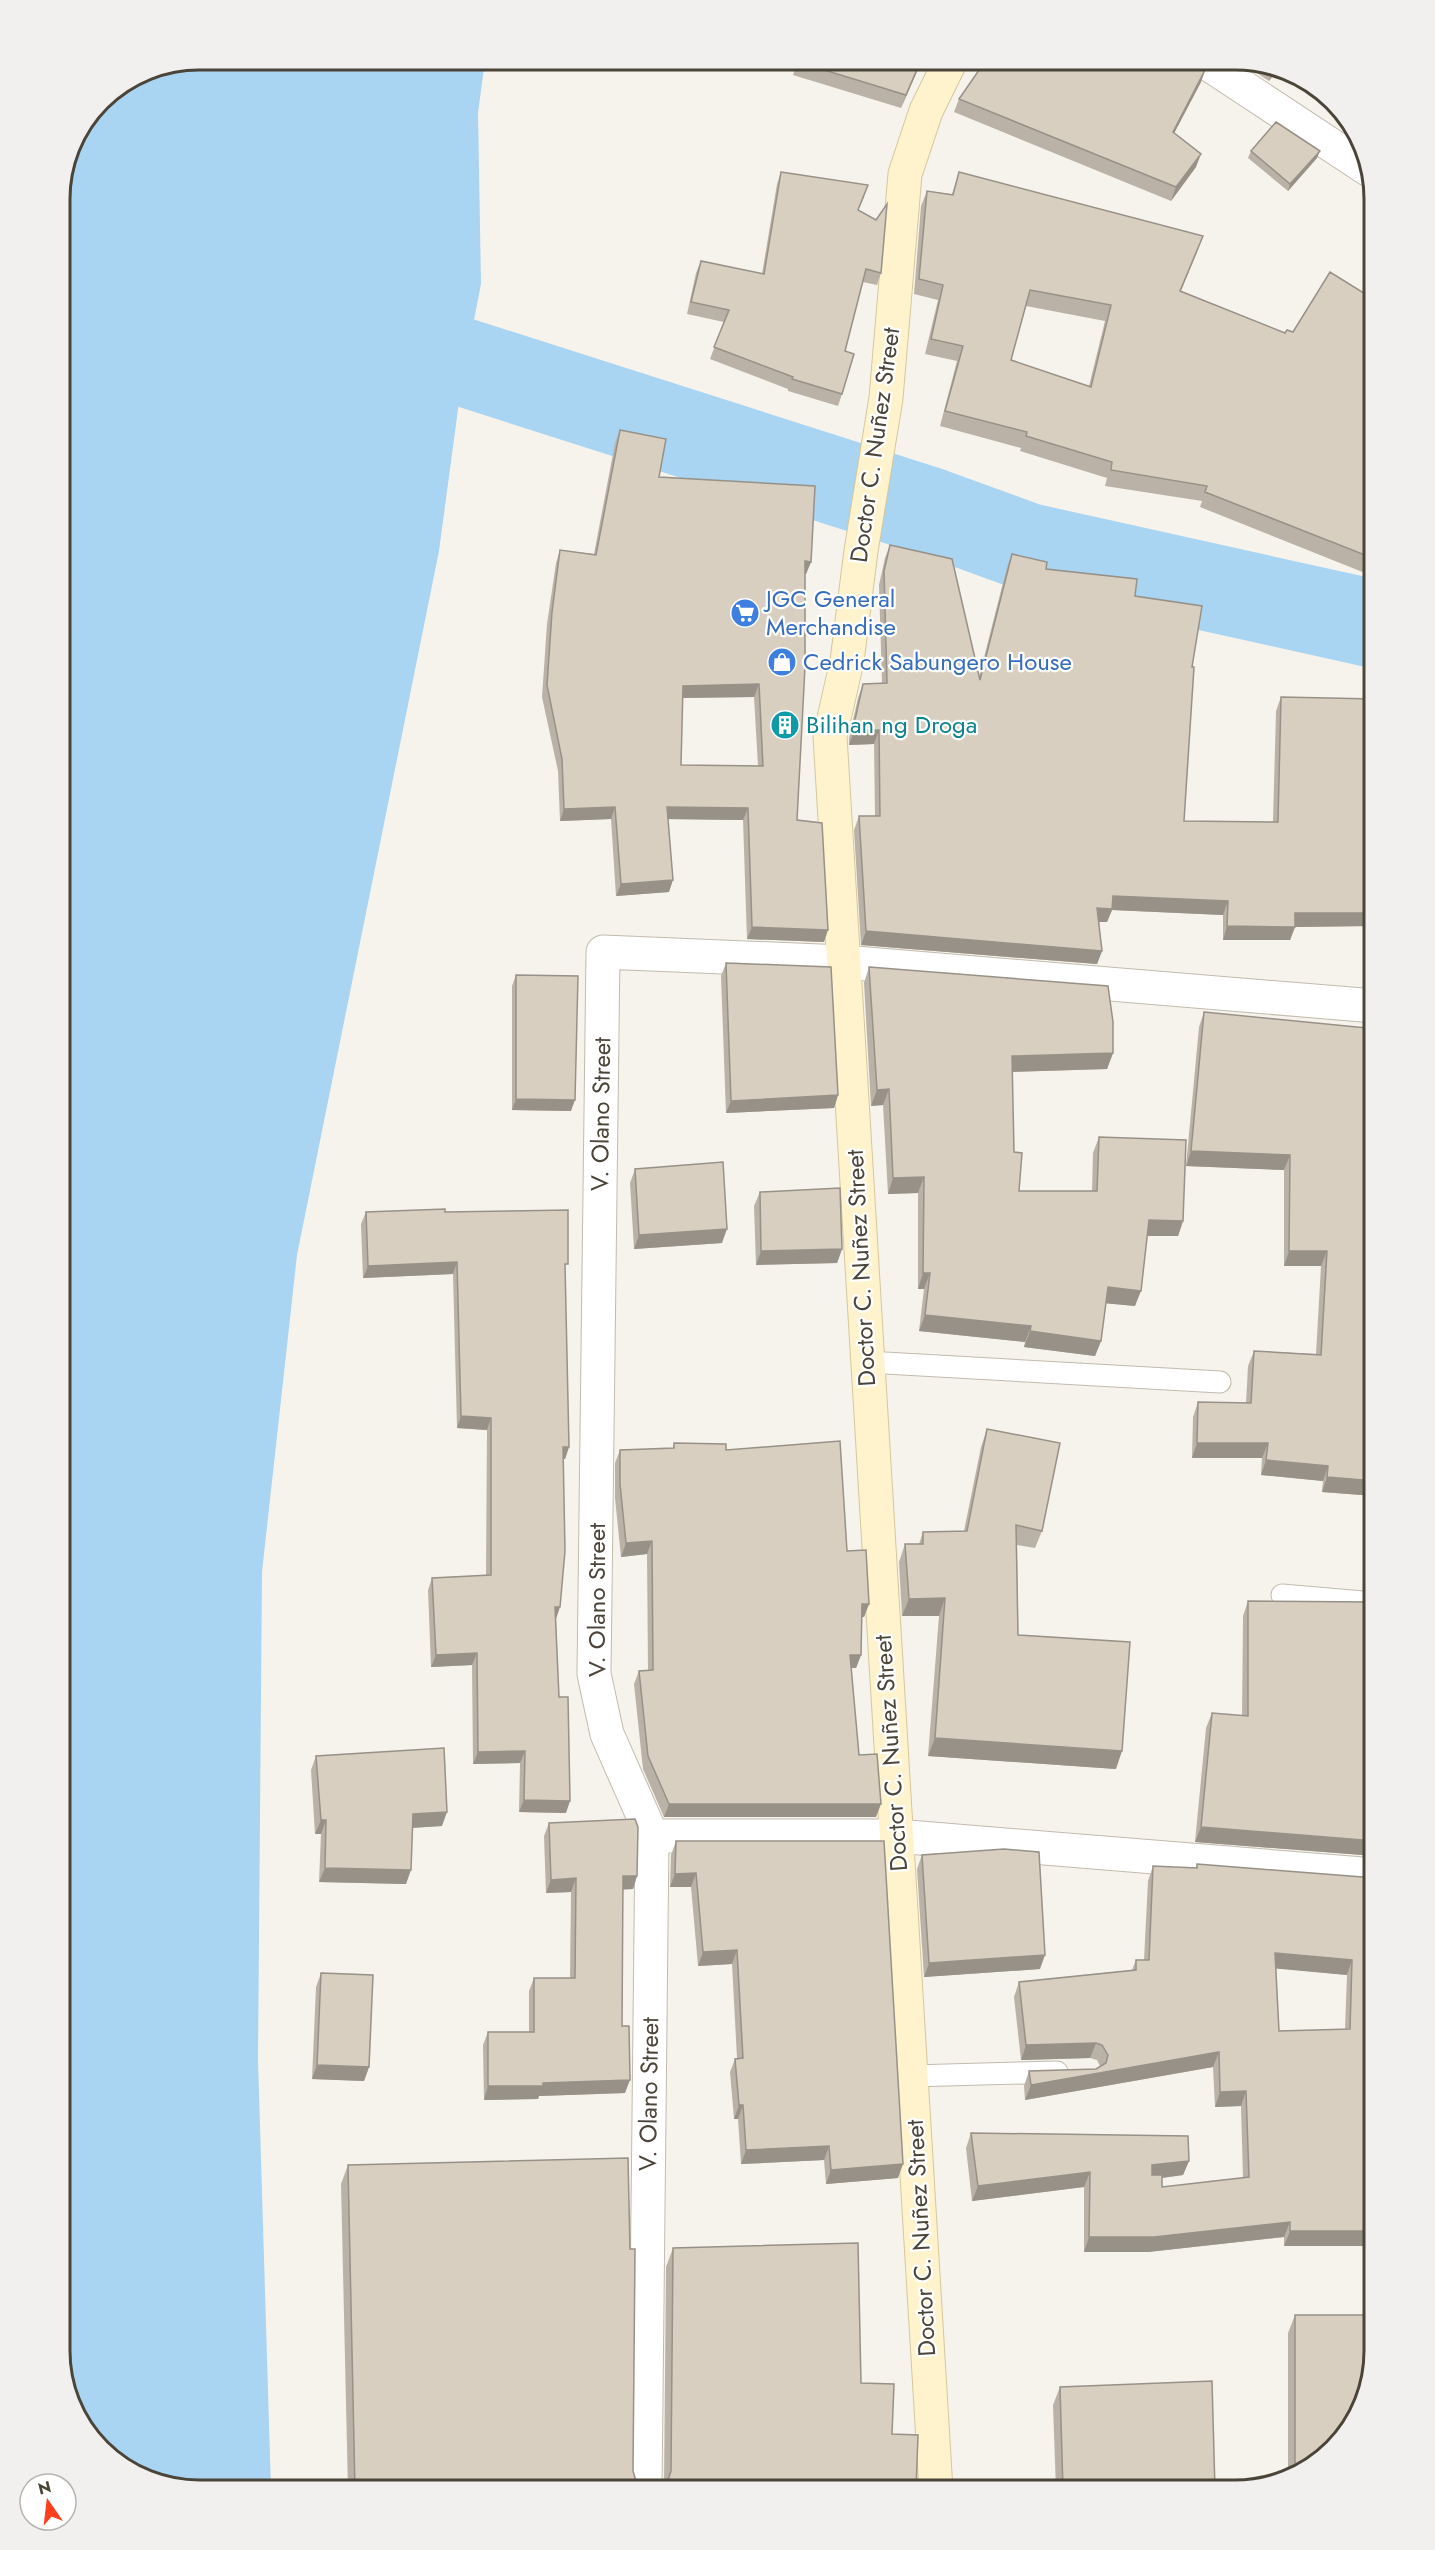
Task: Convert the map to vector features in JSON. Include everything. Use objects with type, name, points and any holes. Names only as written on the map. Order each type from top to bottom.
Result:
[{"type":"main road","name":"Doctor C. Nuñez Street","points":[[935,2480],[830,736],[847,661],[861,551],[886,398],[905,174],[926,111],[946,71]]},
{"type":"street","points":[[1219,71],[1359,164]]},
{"type":"street","name":"V. Olano Street","points":[[645,2479],[652,1836],[607,1734],[594,1674],[603,952],[843,962]]},
{"type":"street","points":[[843,962],[1364,1005]]},
{"type":"street","points":[[652,1836],[896,1836],[1364,1874]]},
{"type":"lane","points":[[867,1362],[1220,1382]]},
{"type":"lane","points":[[1282,1595],[1364,1602]]},
{"type":"lane","points":[[911,2076],[1078,2072]]},
{"type":"water","points":[[200,70],[484,70],[478,113],[481,284],[461,387],[439,551],[297,1255],[262,1572],[258,2060],[271,2479],[175,2477],[158,2473],[128,2458],[92,2422],[77,2392],[70,2350],[72,183],[80,150],[92,128],[108,108],[128,92],[150,80],[166,75]]},
{"type":"building","points":[[826,71],[916,71],[906,95]]},
{"type":"building","points":[[979,71],[1204,71],[1173,132],[1201,154],[1176,187],[959,99]]},
{"type":"building","points":[[1276,122],[1320,151],[1290,184],[1251,151]]},
{"type":"building","points":[[781,172],[868,185],[858,210],[876,220],[887,204],[881,273],[866,269],[845,351],[854,354],[842,394],[792,379],[793,377],[714,347],[729,310],[691,302],[701,261],[764,274]]},
{"type":"building","points":[[959,172],[1203,236],[1180,291],[1285,333],[1287,330],[1293,332],[1330,272],[1364,293],[1364,555],[1205,492],[1207,486],[1111,470],[1112,462],[1026,436],[1027,432],[945,411],[963,346],[931,339],[943,285],[919,279],[927,191],[953,195]],"holes":[[[1030,290],[1111,305],[1091,387],[1011,360]]]},
{"type":"building","points":[[620,430],[666,439],[659,477],[815,486],[811,562],[805,561],[805,667],[797,820],[822,823],[828,930],[752,927],[748,808],[667,807],[673,880],[621,884],[615,807],[564,809],[562,759],[547,685],[552,612],[560,550],[596,555]],"holes":[[[759,684],[763,766],[681,765],[683,686]]]},
{"type":"building","points":[[890,545],[952,559],[980,680],[1012,554],[1047,562],[1046,569],[1137,579],[1135,596],[1202,606],[1192,667],[1194,667],[1184,821],[1278,822],[1281,697],[1364,699],[1364,913],[1295,913],[1295,927],[1227,926],[1228,901],[1113,896],[1112,909],[1097,908],[1102,951],[866,931],[859,816],[880,816],[879,730],[854,731],[854,724],[863,684],[887,683],[884,571]]},
{"type":"building","points":[[726,963],[831,967],[838,1095],[731,1101]]},
{"type":"building","points":[[869,967],[1108,986],[1113,1022],[1113,1053],[1012,1056],[1014,1152],[1022,1153],[1019,1191],[1097,1191],[1099,1137],[1186,1140],[1183,1221],[1149,1220],[1141,1291],[1108,1287],[1101,1341],[1030,1331],[1031,1326],[925,1315],[930,1273],[923,1273],[924,1177],[893,1178],[889,1089],[877,1090]]},
{"type":"building","points":[[516,975],[578,976],[575,1100],[516,1099]]},
{"type":"building","points":[[1204,1012],[1364,1028],[1364,1480],[1327,1477],[1328,1466],[1266,1460],[1268,1443],[1197,1443],[1198,1402],[1251,1403],[1254,1351],[1321,1355],[1327,1251],[1289,1251],[1290,1155],[1191,1151]]},
{"type":"building","points":[[723,1162],[727,1229],[639,1235],[635,1169]]},
{"type":"building","points":[[840,1188],[842,1249],[761,1251],[760,1192]]},
{"type":"building","points":[[445,1209],[445,1212],[568,1210],[568,1264],[565,1264],[569,1447],[563,1447],[565,1551],[560,1607],[555,1607],[559,1697],[568,1697],[570,1801],[524,1800],[525,1751],[478,1752],[477,1653],[436,1655],[432,1578],[491,1575],[491,1418],[461,1416],[457,1262],[368,1266],[366,1212]]},
{"type":"building","points":[[987,1429],[1060,1443],[1042,1531],[1016,1525],[1018,1635],[1130,1642],[1122,1751],[935,1738],[945,1598],[909,1599],[905,1544],[923,1544],[923,1532],[967,1531]]},
{"type":"building","points":[[840,1441],[847,1551],[866,1550],[869,1604],[862,1604],[861,1655],[850,1655],[859,1755],[877,1754],[881,1804],[669,1804],[648,1756],[639,1671],[653,1670],[652,1541],[626,1543],[620,1484],[620,1450],[674,1448],[674,1443],[726,1444],[726,1450]]},
{"type":"building","points":[[1248,1601],[1364,1602],[1364,1840],[1201,1827],[1212,1713],[1248,1716]]},
{"type":"building","points":[[444,1748],[447,1812],[413,1814],[411,1870],[325,1868],[326,1820],[321,1820],[316,1756]]},
{"type":"building","points":[[635,1819],[638,1827],[637,1876],[623,1876],[622,2026],[629,2026],[630,2080],[543,2083],[543,2086],[488,2086],[488,2032],[534,2032],[534,1978],[575,1978],[576,1878],[551,1880],[549,1823]]},
{"type":"building","points":[[676,1841],[884,1841],[903,2164],[831,2170],[829,2146],[746,2150],[743,2105],[739,2105],[735,2059],[743,2058],[737,1950],[703,1952],[696,1873],[675,1874]]},
{"type":"building","points":[[1004,1849],[1039,1852],[1045,1955],[929,1963],[922,1855]]},
{"type":"building","points":[[1197,1864],[1364,1877],[1364,2231],[1290,2231],[1290,2222],[1154,2237],[1089,2237],[1090,2172],[978,2186],[971,2133],[1188,2136],[1189,2161],[1152,2165],[1152,2175],[1162,2175],[1162,2187],[1249,2177],[1246,2091],[1220,2092],[1219,2052],[1031,2085],[1029,2071],[1096,2069],[1106,2063],[1108,2055],[1102,2045],[1096,2043],[1026,2045],[1019,1982],[1136,1970],[1136,1960],[1149,1960],[1153,1866],[1197,1868]],"holes":[[[1275,1953],[1352,1960],[1350,2029],[1279,2031]]]},
{"type":"building","points":[[321,1973],[373,1975],[369,2067],[317,2065]]},
{"type":"building","points":[[628,2158],[630,2249],[635,2249],[633,2471],[636,2479],[355,2479],[348,2165]]},
{"type":"building","points":[[858,2243],[861,2383],[894,2384],[892,2434],[918,2435],[916,2480],[668,2479],[671,2471],[673,2248]]},
{"type":"building","points":[[1295,2315],[1364,2315],[1363,2367],[1355,2400],[1343,2422],[1332,2435],[1307,2458],[1295,2464]]},
{"type":"building","points":[[1212,2381],[1215,2480],[1063,2480],[1060,2387]]},
{"type":"waterway","points":[[350,326],[932,512],[1028,547],[1364,622]]},
{"type":"place","name":"JGC General Merchandise","points":[[745,613]]},
{"type":"place","name":"Cedrick Sabungero House","points":[[782,662]]},
{"type":"place","name":"Bilihan ng Droga","points":[[785,725]]}]
